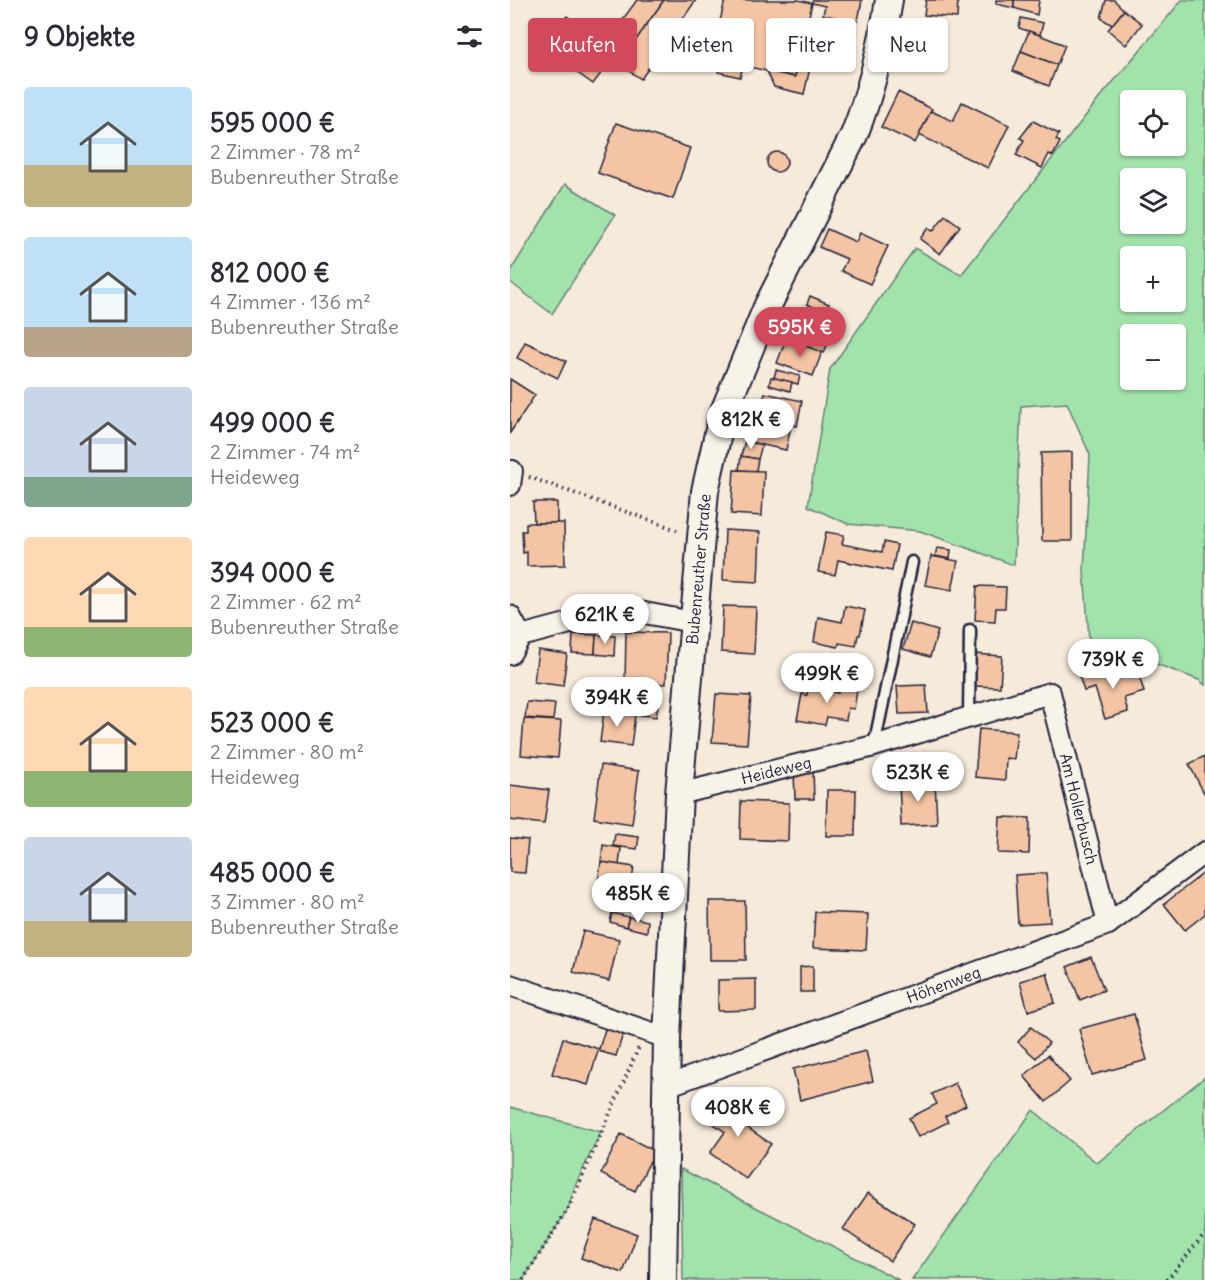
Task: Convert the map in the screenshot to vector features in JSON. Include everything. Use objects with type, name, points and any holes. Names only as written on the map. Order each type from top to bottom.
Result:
[{"type":"street","name":"Bubenreuther Straße","points":[[663,1280],[665,1085],[656,1034],[680,794],[705,491],[722,416],[767,307],[862,115],[883,40],[889,0]]},
{"type":"street","points":[[510,654],[521,636],[623,609],[693,622]]},
{"type":"street","points":[[510,616],[521,636]]},
{"type":"street","name":"Heideweg","points":[[680,794],[874,746],[1050,693]]},
{"type":"street","name":"Am Hollerbusch","points":[[1050,693],[1108,924]]},
{"type":"street","name":"Höhenweg","points":[[665,1085],[1108,924],[1205,852]]},
{"type":"street","points":[[510,985],[656,1034]]},
{"type":"lane","points":[[874,746],[912,562]]},
{"type":"lane","points":[[969,717],[970,630]]},
{"type":"path","points":[[511,478],[700,538]]},
{"type":"path","points":[[523,1280],[568,1209],[607,1124],[656,1034]]},
{"type":"path","points":[[1167,1280],[1205,1233]]},
{"type":"green space","points":[[1182,0],[1205,0],[1205,685],[1199,680],[1089,639],[1084,570],[1090,455],[1067,403],[1021,406],[1014,565],[920,531],[848,524],[808,506],[830,369],[915,248],[961,275],[1098,100]]},
{"type":"green space","points":[[565,184],[615,215],[552,314],[510,282],[510,272]]},
{"type":"green space","points":[[1205,1077],[1205,1280],[912,1280],[1033,1110],[1097,1163]]},
{"type":"green space","points":[[510,1107],[601,1132],[575,1186],[568,1209],[523,1280],[510,1280]]},
{"type":"green space","points":[[681,1169],[899,1280],[683,1280]]},
{"type":"building","points":[[637,0],[664,0],[651,18],[649,18],[637,39],[637,18],[624,18]]},
{"type":"building","points":[[664,0],[696,0],[683,18],[651,18]]},
{"type":"building","points":[[725,0],[798,0],[812,3],[809,18],[766,18],[766,71],[754,68],[754,18],[721,18]]},
{"type":"building","points":[[813,0],[862,0],[858,21],[856,18],[823,15],[825,6],[812,3]]},
{"type":"building","points":[[926,0],[958,0],[957,18],[924,15]]},
{"type":"building","points":[[996,0],[1014,0],[1014,8],[996,4]]},
{"type":"building","points":[[1014,0],[1039,0],[1037,15],[1014,8]]},
{"type":"building","points":[[1106,0],[1114,0],[1124,10],[1112,25],[1101,18]]},
{"type":"building","points":[[1124,10],[1142,24],[1126,45],[1108,30]]},
{"type":"building","points":[[1021,18],[1043,23],[1040,35],[1019,28]]},
{"type":"building","points":[[649,21],[649,68],[641,79],[631,72],[637,72],[637,38]]},
{"type":"building","points":[[1029,31],[1065,45],[1057,65],[1021,51]]},
{"type":"building","points":[[1021,51],[1057,65],[1049,86],[1013,71]]},
{"type":"building","points":[[576,72],[602,72],[593,84]]},
{"type":"building","points":[[718,72],[741,72],[740,77]]},
{"type":"building","points":[[767,72],[772,72],[795,77],[796,72],[809,72],[804,94],[774,87]]},
{"type":"building","points":[[772,72],[796,72],[795,77]]},
{"type":"building","points":[[898,92],[932,109],[915,143],[881,127]]},
{"type":"building","points":[[962,102],[1009,125],[988,168],[919,135],[931,111],[953,121]]},
{"type":"building","points":[[1033,121],[1059,134],[1056,140],[1060,142],[1053,156],[1049,154],[1042,168],[1016,155],[1024,140],[1020,138]]},
{"type":"building","points":[[616,123],[690,148],[673,199],[598,173]]},
{"type":"building","points":[[777,152],[784,155],[787,162],[784,169],[777,172],[770,169],[767,162],[770,155]]},
{"type":"building","points":[[945,215],[960,226],[940,254],[920,239],[928,228],[933,231]]},
{"type":"building","points":[[827,229],[856,242],[860,233],[888,246],[870,284],[841,271],[847,259],[819,247]]},
{"type":"building","points":[[810,296],[829,304],[825,312],[807,304]]},
{"type":"building","points":[[797,316],[833,329],[824,353],[788,340]]},
{"type":"building","points":[[786,339],[822,352],[813,376],[777,363]]},
{"type":"building","points":[[525,342],[566,361],[558,378],[517,358]]},
{"type":"building","points":[[776,370],[800,376],[798,384],[774,378]]},
{"type":"building","points":[[771,377],[792,382],[790,391],[769,385]]},
{"type":"building","points":[[510,379],[535,395],[510,433]]},
{"type":"building","points":[[765,393],[802,401],[797,426],[759,418]]},
{"type":"building","points":[[754,417],[791,425],[786,450],[749,442]]},
{"type":"building","points":[[745,441],[762,445],[758,459],[741,456]]},
{"type":"building","points":[[1072,452],[1072,541],[1042,541],[1041,453]]},
{"type":"building","points":[[741,456],[758,459],[756,471],[739,470]]},
{"type":"building","points":[[734,470],[764,471],[762,516],[731,514]]},
{"type":"building","points":[[533,502],[557,502],[557,523],[534,523]]},
{"type":"building","points":[[526,523],[564,523],[565,565],[527,566],[527,552],[523,553],[522,531],[526,531]]},
{"type":"building","points":[[725,530],[760,532],[758,582],[723,580]]},
{"type":"building","points":[[826,532],[844,535],[842,544],[882,552],[884,542],[897,545],[892,571],[838,560],[835,575],[818,572]]},
{"type":"building","points":[[937,548],[951,550],[950,559],[935,556]]},
{"type":"building","points":[[931,556],[958,561],[952,590],[925,585]]},
{"type":"building","points":[[977,586],[1006,587],[1005,608],[996,608],[995,621],[975,620]]},
{"type":"building","points":[[723,606],[756,607],[754,654],[721,652]]},
{"type":"building","points":[[845,606],[865,610],[856,646],[839,643],[838,647],[814,642],[818,617],[842,622]]},
{"type":"building","points":[[911,623],[938,631],[930,657],[903,649]]},
{"type":"building","points":[[626,632],[668,633],[666,684],[625,683]]},
{"type":"building","points":[[573,634],[596,635],[595,654],[572,653]]},
{"type":"building","points":[[596,635],[615,636],[614,656],[595,654]]},
{"type":"building","points":[[538,650],[567,654],[563,686],[534,682]]},
{"type":"building","points":[[974,654],[1002,656],[1000,687],[973,686]]},
{"type":"building","points":[[1106,667],[1109,678],[1137,669],[1144,692],[1124,698],[1128,712],[1105,719],[1095,688],[1084,691],[1079,676]]},
{"type":"building","points":[[840,681],[858,684],[854,709],[848,708],[846,720],[827,717],[825,725],[797,720],[802,694],[807,695],[808,687],[838,693]]},
{"type":"building","points":[[926,685],[928,713],[899,714],[897,686]]},
{"type":"building","points":[[716,694],[751,696],[747,744],[712,742]]},
{"type":"building","points":[[527,702],[555,704],[553,720],[525,718]]},
{"type":"building","points":[[637,703],[658,706],[656,717],[635,714]]},
{"type":"building","points":[[604,711],[635,715],[631,746],[600,742]]},
{"type":"building","points":[[524,719],[561,721],[558,758],[521,755]]},
{"type":"building","points":[[979,729],[1017,732],[1014,759],[1006,758],[1005,780],[975,777]]},
{"type":"building","points":[[1205,756],[1205,793],[1204,793],[1189,764]]},
{"type":"building","points":[[601,765],[639,771],[632,824],[594,818]]},
{"type":"building","points":[[794,771],[813,771],[814,799],[795,799]]},
{"type":"building","points":[[935,780],[937,824],[901,826],[899,782]]},
{"type":"building","points":[[510,785],[549,790],[544,824],[510,820]]},
{"type":"building","points":[[827,790],[856,790],[855,836],[826,836]]},
{"type":"building","points":[[741,801],[789,803],[788,841],[740,839]]},
{"type":"building","points":[[1000,817],[1030,818],[1029,854],[998,853]]},
{"type":"building","points":[[615,834],[639,837],[637,849],[613,846]]},
{"type":"building","points":[[510,838],[528,840],[525,873],[510,872]]},
{"type":"building","points":[[603,845],[621,848],[619,865],[601,862]]},
{"type":"building","points":[[601,862],[634,867],[630,894],[597,889]]},
{"type":"building","points":[[1205,872],[1205,914],[1185,930],[1164,904]]},
{"type":"building","points":[[1046,873],[1050,922],[1018,924],[1015,875]]},
{"type":"building","points":[[709,901],[745,901],[746,960],[710,960]]},
{"type":"building","points":[[815,912],[868,914],[866,950],[813,948]]},
{"type":"building","points":[[612,913],[629,917],[626,927],[610,922]]},
{"type":"building","points":[[629,917],[648,921],[647,932],[626,927]]},
{"type":"building","points":[[583,931],[619,939],[609,981],[573,972]]},
{"type":"building","points":[[1091,957],[1104,990],[1080,1000],[1067,967]]},
{"type":"building","points":[[813,966],[813,992],[800,992],[800,967]]},
{"type":"building","points":[[1047,973],[1055,1003],[1028,1011],[1020,981]]},
{"type":"building","points":[[756,979],[756,1010],[718,1011],[718,980]]},
{"type":"building","points":[[1134,1014],[1147,1060],[1092,1075],[1079,1029]]},
{"type":"building","points":[[606,1026],[624,1031],[616,1056],[598,1051],[588,1085],[552,1074],[563,1038],[599,1049]]},
{"type":"building","points":[[1031,1027],[1049,1043],[1036,1058],[1018,1042]]},
{"type":"building","points":[[866,1051],[873,1081],[800,1100],[793,1069]]},
{"type":"building","points":[[1048,1055],[1070,1081],[1046,1102],[1024,1076]]},
{"type":"building","points":[[955,1083],[966,1105],[945,1116],[948,1122],[918,1137],[909,1118],[937,1104],[932,1094]]},
{"type":"building","points":[[729,1095],[757,1116],[748,1128],[771,1144],[746,1179],[710,1153],[725,1132],[710,1121]]},
{"type":"building","points":[[621,1134],[655,1151],[635,1191],[601,1174]]},
{"type":"building","points":[[868,1193],[915,1224],[890,1261],[843,1229]]},
{"type":"building","points":[[595,1219],[637,1234],[623,1273],[581,1258]]}]
